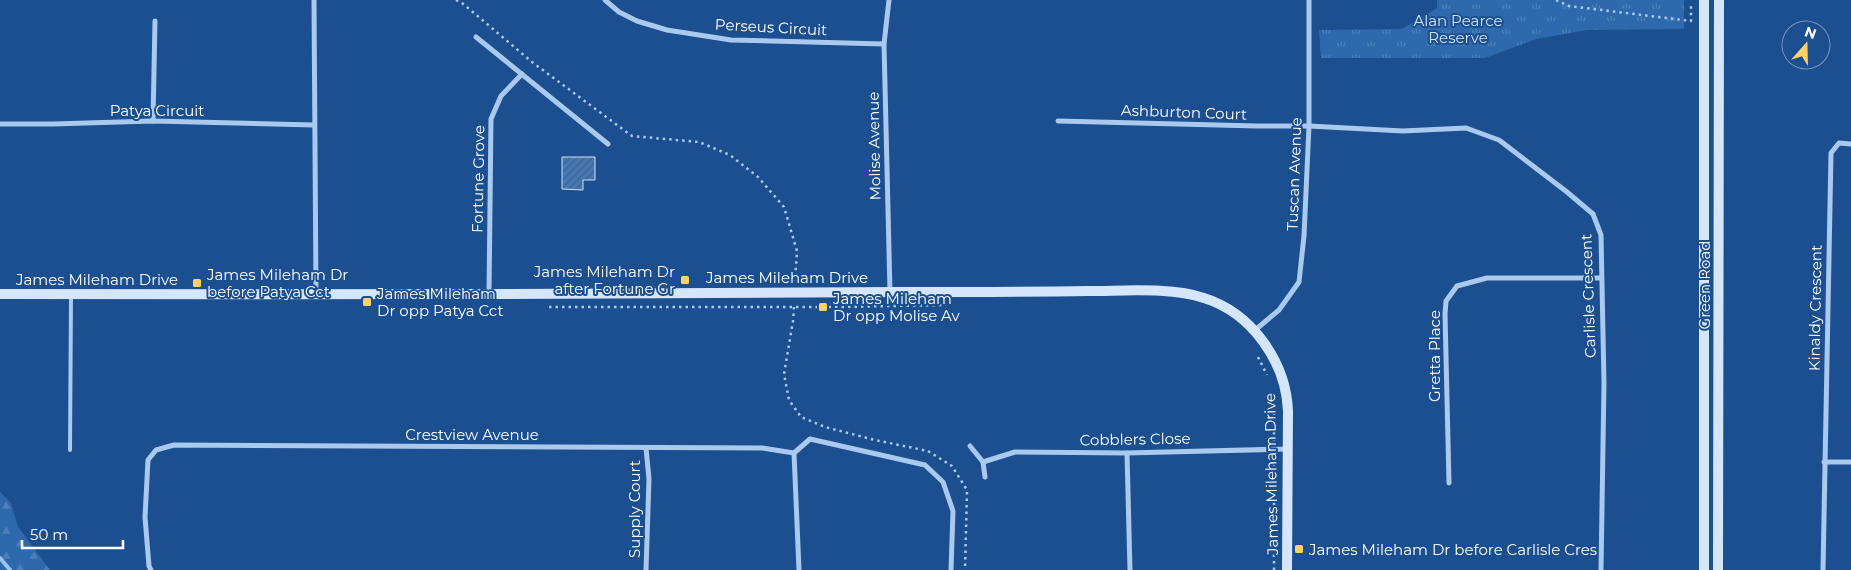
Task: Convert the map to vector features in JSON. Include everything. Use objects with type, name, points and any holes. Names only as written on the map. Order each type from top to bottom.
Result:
[{"type":"street","points":[[314,0],[313,125],[316,294]]},
{"type":"street","name":"Perseus Circuit","points":[[605,0],[619,12],[637,21],[676,31],[731,40],[884,44]]},
{"type":"street","name":"Molise Avenue","points":[[889,0],[884,44],[890,292]]},
{"type":"street","name":"Tuscan Avenue","points":[[1254,332],[1279,310],[1299,282],[1305,217],[1309,126],[1309,0]]},
{"type":"street","name":"Green Road","points":[[1704,0],[1704,570]]},
{"type":"street","name":"Green Road","points":[[1718,570],[1719,0]]},
{"type":"street","points":[[153,121],[156,22]]},
{"type":"street","points":[[476,37],[608,144]]},
{"type":"street","name":"Fortune Grove","points":[[489,294],[491,119],[500,96],[522,74]]},
{"type":"street","name":"Ashburton Court","points":[[1058,120],[1309,126]]},
{"type":"street","name":"Patya Circuit","points":[[0,124],[153,121],[313,125]]},
{"type":"street","name":"Carlisle Crescent","points":[[1309,126],[1403,131],[1466,128],[1499,140],[1593,214],[1601,235],[1604,383],[1601,570]]},
{"type":"street","name":"Kinaldy Crescent","points":[[1824,462],[1832,153],[1839,143],[1851,144]]},
{"type":"street","name":"Gretta Place","points":[[1448,482],[1445,314],[1446,301],[1457,286],[1488,278],[1601,278]]},
{"type":"street","name":"James Mileham Drive","points":[[0,294],[489,294],[795,291],[1182,292],[1218,302],[1242,320],[1267,346],[1285,385],[1288,411],[1288,570]]},
{"type":"street","points":[[799,570],[794,453],[810,438],[925,464],[943,482],[953,511],[951,570]]},
{"type":"street","name":"Crestview Avenue","points":[[151,570],[149,566],[145,516],[148,460],[156,450],[174,445],[762,448],[794,453]]},
{"type":"street","points":[[970,446],[983,462],[985,477]]},
{"type":"street","name":"Supply Court","points":[[646,448],[649,479],[646,570]]},
{"type":"street","name":"Cobblers Close","points":[[983,462],[1015,452],[1127,453],[1288,449]]},
{"type":"street","points":[[1127,453],[1130,570]]},
{"type":"street","points":[[1822,570],[1824,462],[1851,462]]},
{"type":"lane","points":[[70,450],[71,294]]},
{"type":"path","points":[[456,0],[532,62],[632,136],[699,142],[730,155],[758,177],[784,207],[797,251],[793,321],[784,374],[789,400],[802,416],[825,427],[928,451],[952,466],[967,490],[965,570]]},
{"type":"path","points":[[1556,0],[1569,6],[1691,21],[1691,0]]},
{"type":"path","points":[[540,307],[947,305]]},
{"type":"path","points":[[1255,350],[1270,382]]},
{"type":"path","points":[[1274,397],[1274,570]]},
{"type":"green space","name":"Alan Pearce Reserve","points":[[1437,0],[1684,0],[1684,29],[1587,30],[1536,39],[1485,58],[1321,58],[1319,30],[1402,29],[1437,8]]},
{"type":"green space","points":[[0,492],[11,503],[18,527],[50,570],[0,570]]},
{"type":"building","points":[[562,157],[595,157],[595,180],[583,180],[583,190],[562,189]]},
{"type":"waterway","points":[[0,558],[10,570]]},
{"type":"place","name":"James Mileham Dr after Fortune Gr","points":[[685,280]]},
{"type":"place","name":"James Mileham Dr before Patya Cct","points":[[197,283]]},
{"type":"place","name":"James Mileham Dr opp Patya Cct","points":[[367,302]]},
{"type":"place","name":"James Mileham Dr opp Molise Av","points":[[823,307]]},
{"type":"place","name":"James Mileham Dr before Carlisle Cres","points":[[1299,549]]}]
